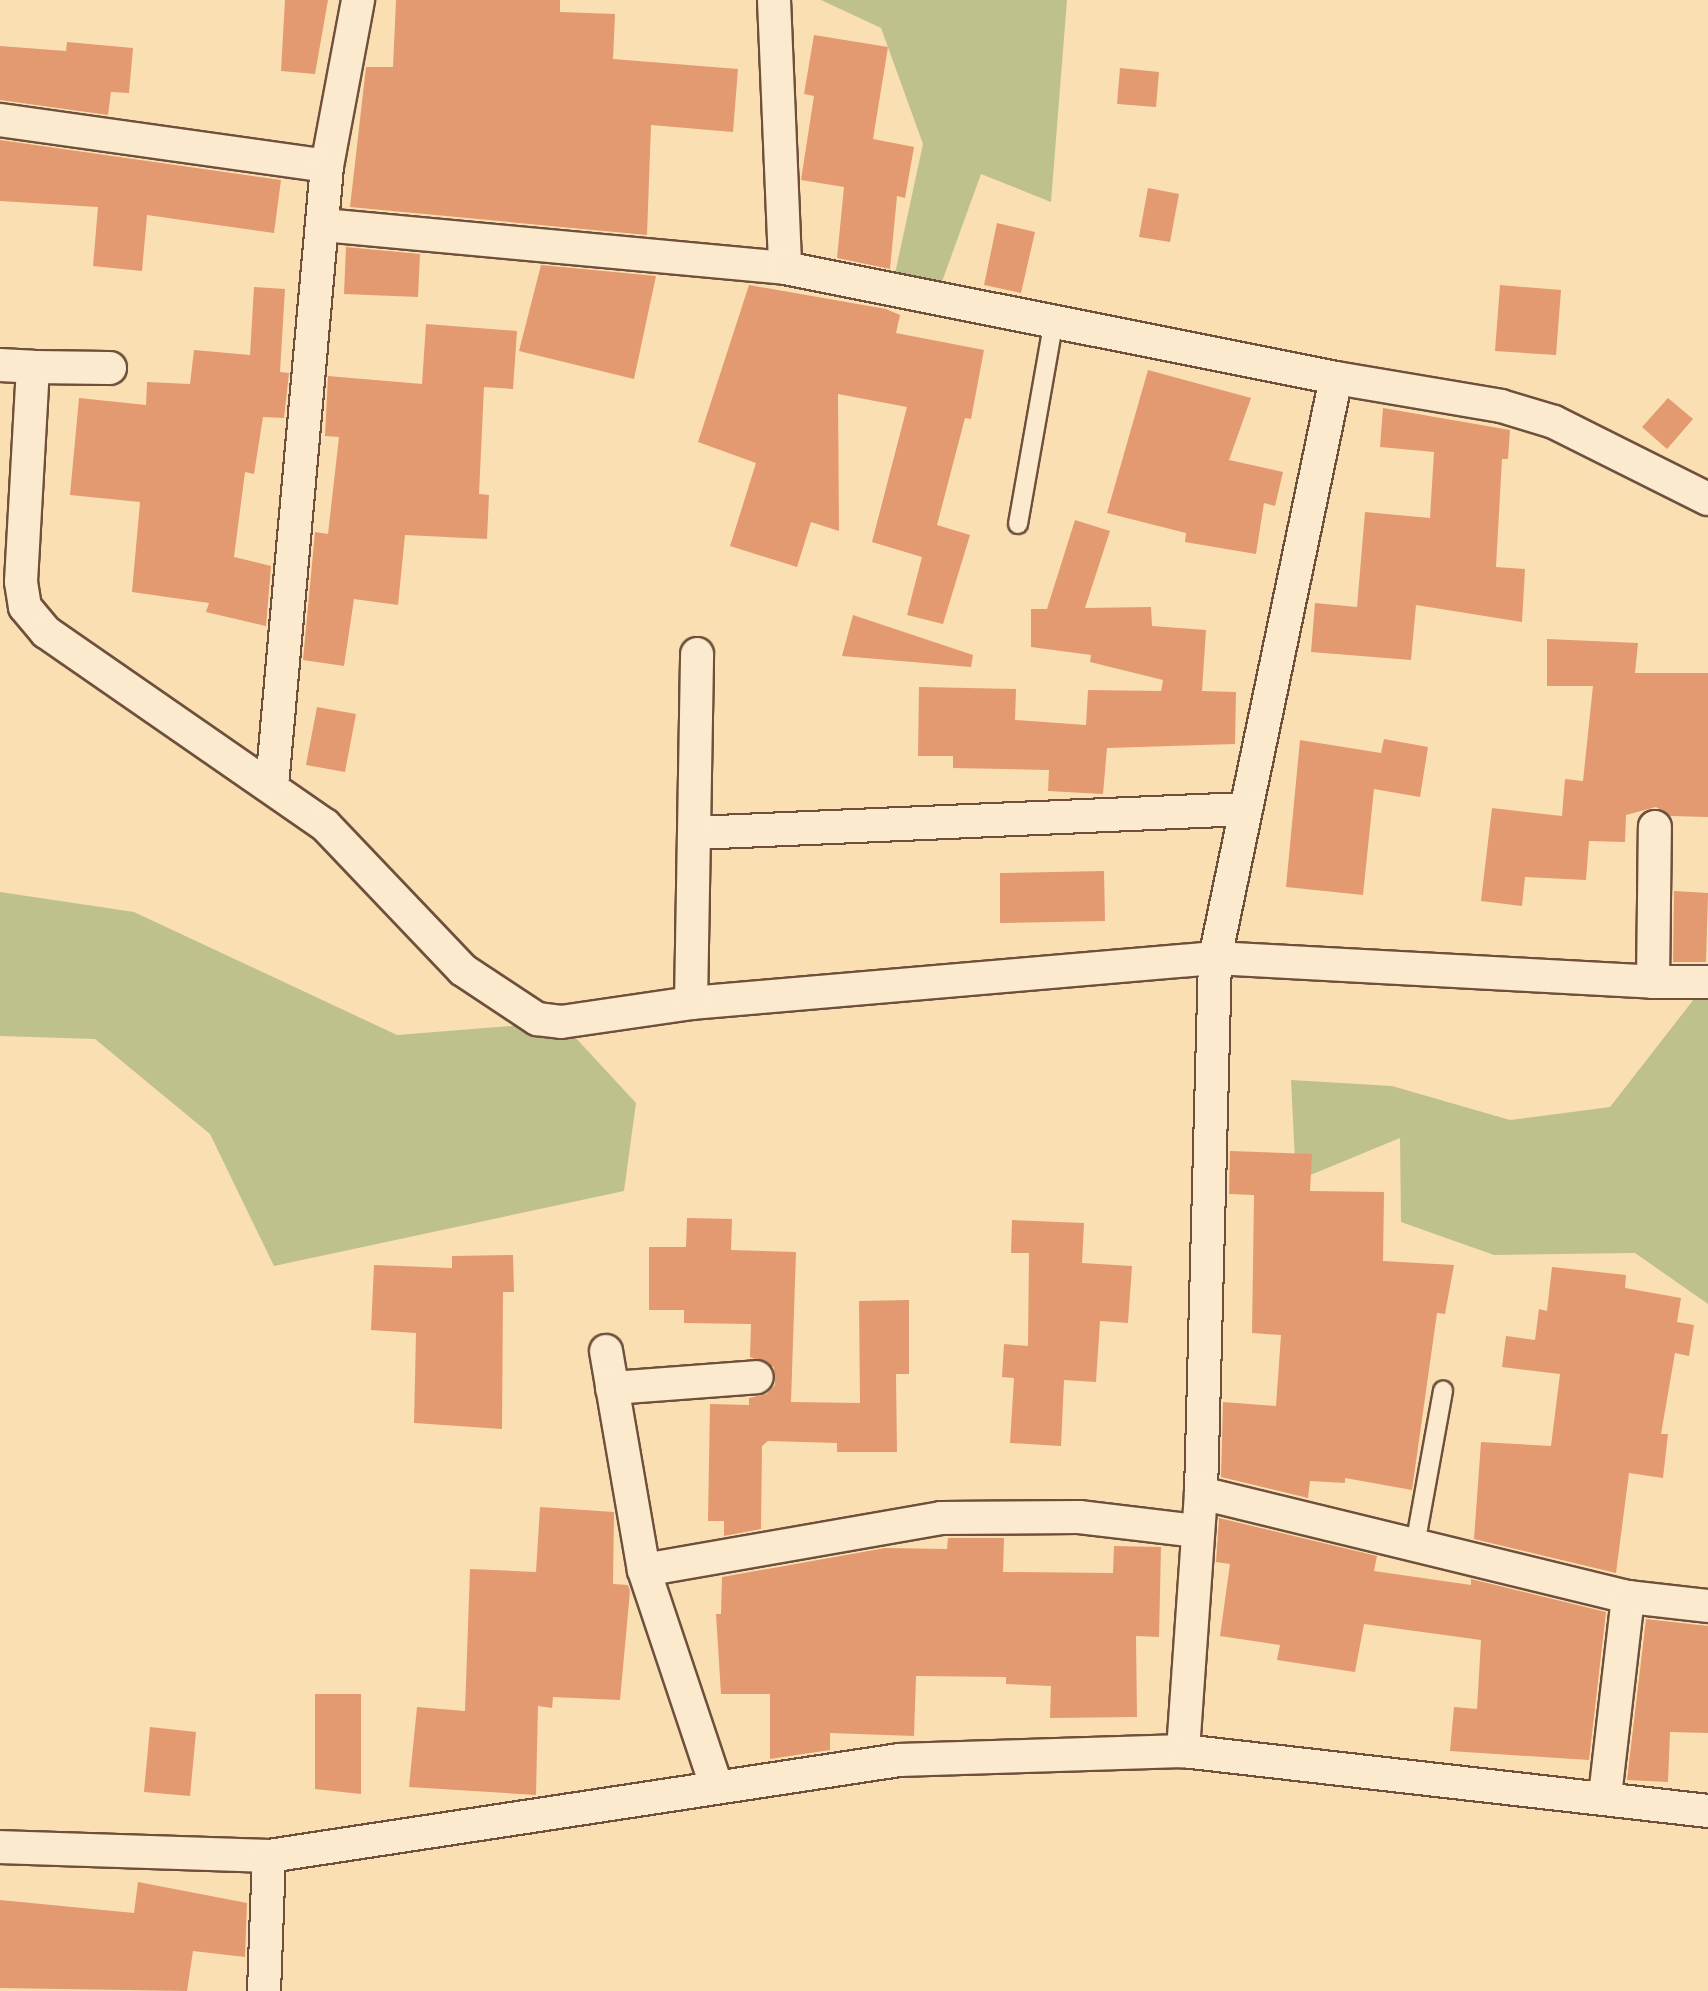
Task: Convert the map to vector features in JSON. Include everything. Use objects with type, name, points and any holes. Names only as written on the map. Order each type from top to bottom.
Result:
[{"type":"street","points":[[272,785],[326,166],[358,0]]},
{"type":"street","points":[[774,0],[785,268]]},
{"type":"street","points":[[0,120],[326,166]]},
{"type":"street","points":[[322,225],[785,268],[1336,378],[1501,406],[1554,422],[1708,499]]},
{"type":"street","points":[[0,365],[110,368]]},
{"type":"street","points":[[33,367],[21,582],[25,607],[46,632],[325,825],[463,970],[537,1019],[562,1022],[691,1002],[1215,958],[1708,982]]},
{"type":"street","points":[[1183,1751],[1200,1493],[1215,958],[1336,378]]},
{"type":"street","points":[[691,1002],[696,654]]},
{"type":"street","points":[[695,833],[1245,810]]},
{"type":"street","points":[[1653,982],[1655,826]]},
{"type":"street","points":[[606,1351],[644,1570],[716,1785]]},
{"type":"street","points":[[612,1388],[757,1377]]},
{"type":"street","points":[[1200,1493],[1628,1598],[1708,1606]]},
{"type":"street","points":[[644,1570],[941,1518],[1079,1517],[1197,1531]]},
{"type":"street","points":[[1605,1796],[1628,1598]]},
{"type":"street","points":[[0,1847],[270,1856],[716,1785],[900,1760],[1183,1751],[1605,1796],[1708,1811]]},
{"type":"street","points":[[264,1991],[270,1856]]},
{"type":"lane","points":[[1018,524],[1054,320]]},
{"type":"lane","points":[[1414,1545],[1444,1391]]},
{"type":"green space","points":[[821,0],[1067,0],[1051,202],[981,174],[939,290],[893,283],[923,144],[881,28]]},
{"type":"green space","points":[[0,892],[134,912],[397,1035],[561,1022],[636,1103],[624,1191],[274,1266],[210,1134],[95,1039],[0,1036]]},
{"type":"green space","points":[[1708,981],[1708,1304],[1635,1253],[1494,1255],[1401,1222],[1400,1138],[1296,1181],[1291,1080],[1392,1086],[1510,1120],[1610,1107]]},
{"type":"building","points":[[285,0],[328,0],[315,74],[281,71]]},
{"type":"building","points":[[396,0],[560,0],[560,12],[615,14],[613,59],[738,69],[733,132],[651,125],[647,235],[350,207],[366,67],[393,67]]},
{"type":"building","points":[[814,35],[888,47],[873,139],[914,147],[905,198],[897,196],[890,269],[837,258],[844,187],[801,180],[814,96],[804,94]]},
{"type":"building","points":[[67,42],[133,48],[129,93],[111,92],[108,115],[0,100],[0,46],[66,51]]},
{"type":"building","points":[[1120,68],[1159,72],[1156,107],[1117,104]]},
{"type":"building","points":[[0,140],[281,180],[274,233],[147,215],[142,271],[93,266],[98,207],[0,201]]},
{"type":"building","points":[[1148,188],[1179,194],[1170,242],[1139,237]]},
{"type":"building","points":[[997,223],[1035,232],[1021,293],[984,285]]},
{"type":"building","points":[[346,247],[420,254],[418,297],[344,294]]},
{"type":"building","points":[[541,265],[656,276],[634,379],[519,351]]},
{"type":"building","points":[[749,285],[886,309],[900,315],[896,333],[984,350],[971,419],[965,418],[937,525],[970,535],[943,624],[907,615],[922,557],[872,542],[907,407],[838,394],[839,531],[811,522],[797,567],[730,546],[756,463],[698,442]]},
{"type":"building","points":[[1500,285],[1561,290],[1556,355],[1495,351]]},
{"type":"building","points":[[254,287],[285,289],[280,372],[289,373],[284,418],[263,417],[254,474],[245,472],[234,557],[271,566],[266,626],[206,612],[209,603],[132,592],[140,502],[70,495],[79,398],[146,405],[147,382],[190,384],[194,350],[250,355]]},
{"type":"building","points":[[426,324],[517,331],[513,389],[484,387],[479,494],[489,495],[487,539],[405,535],[398,605],[354,599],[344,666],[303,660],[315,532],[328,534],[339,437],[325,436],[328,376],[422,384]]},
{"type":"building","points":[[1148,370],[1251,398],[1229,460],[1283,472],[1275,506],[1264,503],[1256,554],[1185,542],[1186,533],[1107,513]]},
{"type":"building","points":[[1668,398],[1693,419],[1667,449],[1642,427]]},
{"type":"building","points":[[1383,408],[1510,430],[1508,459],[1502,459],[1496,567],[1525,569],[1522,622],[1416,605],[1411,660],[1311,652],[1315,603],[1357,607],[1365,512],[1430,518],[1434,452],[1380,447]]},
{"type":"building","points":[[1075,520],[1110,531],[1085,608],[1151,607],[1152,626],[1206,630],[1202,691],[1236,692],[1235,744],[1107,748],[1103,794],[1048,791],[1049,770],[953,768],[953,756],[918,756],[919,687],[1016,689],[1015,720],[1086,725],[1088,690],[1161,691],[1163,680],[1090,662],[1091,655],[1031,647],[1031,609],[1047,609]]},
{"type":"building","points":[[853,615],[973,655],[971,667],[842,656]]},
{"type":"building","points":[[1547,639],[1638,643],[1635,673],[1708,673],[1708,817],[1671,816],[1656,807],[1626,815],[1625,842],[1589,841],[1586,880],[1525,877],[1522,906],[1481,901],[1492,808],[1562,816],[1565,779],[1583,781],[1593,686],[1547,686]]},
{"type":"building","points":[[317,707],[356,714],[345,772],[306,765]]},
{"type":"building","points":[[1384,739],[1428,747],[1420,797],[1374,789],[1363,895],[1286,887],[1300,740],[1381,753]]},
{"type":"building","points":[[1104,871],[1105,921],[1000,923],[1000,873]]},
{"type":"building","points":[[1674,891],[1708,893],[1706,962],[1673,962]]},
{"type":"building","points":[[1230,1151],[1312,1154],[1310,1191],[1384,1192],[1383,1261],[1454,1265],[1445,1314],[1437,1313],[1412,1490],[1345,1478],[1345,1483],[1310,1481],[1308,1498],[1221,1477],[1223,1402],[1276,1406],[1281,1335],[1252,1333],[1254,1195],[1229,1194]]},
{"type":"building","points":[[687,1218],[732,1219],[731,1250],[796,1252],[791,1402],[860,1403],[859,1301],[909,1300],[909,1374],[896,1374],[897,1452],[837,1452],[837,1443],[768,1441],[762,1446],[761,1529],[724,1536],[724,1521],[708,1521],[710,1404],[749,1405],[749,1398],[767,1394],[775,1385],[774,1367],[750,1357],[751,1324],[684,1323],[684,1310],[649,1310],[649,1247],[686,1247]]},
{"type":"building","points":[[1012,1220],[1084,1223],[1082,1263],[1132,1266],[1128,1323],[1100,1321],[1096,1382],[1064,1380],[1061,1446],[1010,1443],[1014,1378],[1002,1377],[1004,1344],[1028,1346],[1029,1253],[1011,1253]]},
{"type":"building","points":[[513,1255],[514,1292],[503,1292],[502,1429],[414,1423],[416,1333],[371,1330],[374,1265],[452,1268],[452,1256]]},
{"type":"building","points":[[1552,1267],[1626,1275],[1625,1288],[1681,1298],[1677,1322],[1694,1325],[1689,1356],[1675,1353],[1661,1434],[1668,1434],[1663,1478],[1629,1473],[1616,1573],[1474,1539],[1481,1442],[1551,1446],[1560,1374],[1502,1367],[1506,1336],[1535,1340],[1539,1309],[1547,1311]]},
{"type":"building","points":[[540,1507],[614,1512],[613,1584],[628,1585],[630,1591],[620,1700],[553,1697],[552,1708],[538,1706],[536,1795],[409,1787],[417,1707],[465,1711],[470,1569],[536,1572]]},
{"type":"building","points":[[1219,1518],[1377,1556],[1374,1571],[1471,1585],[1471,1579],[1606,1612],[1589,1760],[1450,1751],[1454,1707],[1477,1709],[1481,1640],[1364,1624],[1355,1672],[1277,1660],[1280,1645],[1220,1636],[1230,1564],[1216,1562]]},
{"type":"building","points":[[948,1538],[1004,1538],[1003,1572],[1113,1573],[1114,1546],[1161,1547],[1159,1637],[1136,1636],[1137,1717],[1050,1718],[1051,1686],[1006,1684],[1006,1677],[916,1676],[914,1736],[830,1733],[830,1750],[770,1759],[770,1694],[721,1694],[716,1614],[721,1614],[722,1577],[885,1548],[947,1549]]},
{"type":"building","points":[[1646,1619],[1708,1626],[1708,1733],[1670,1732],[1668,1782],[1627,1780]]},
{"type":"building","points":[[315,1694],[361,1694],[361,1794],[315,1789]]},
{"type":"building","points":[[150,1727],[196,1732],[190,1796],[144,1792]]},
{"type":"building","points":[[138,1882],[247,1903],[245,1957],[193,1951],[187,1991],[0,1988],[0,1900],[134,1913]]}]
